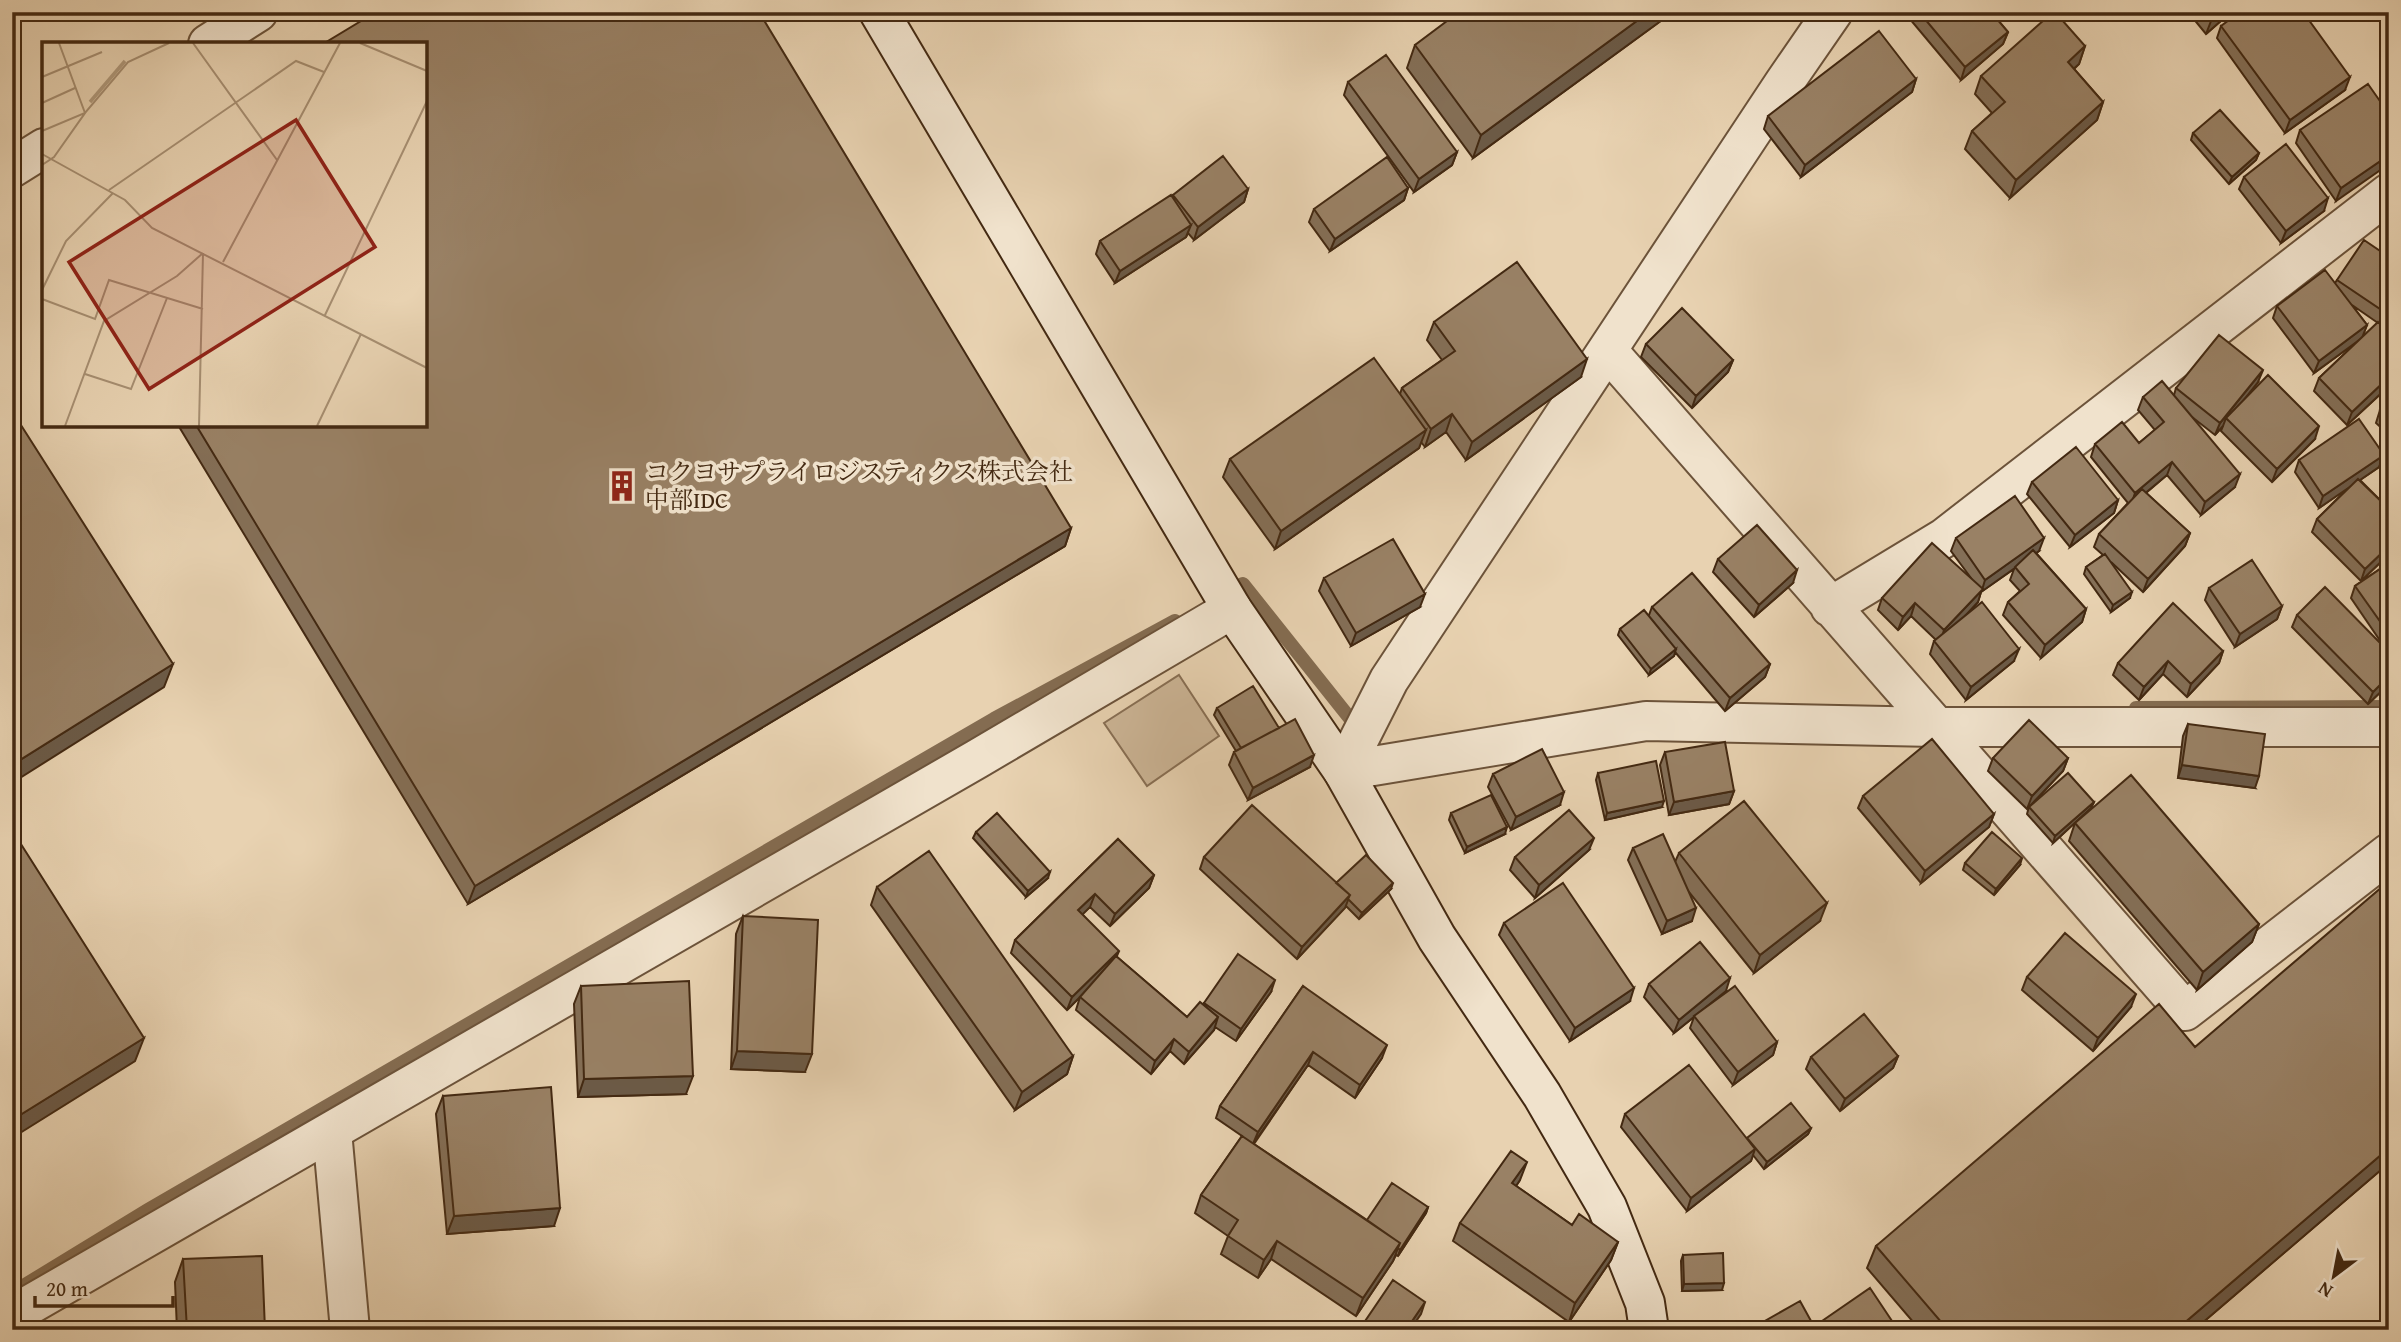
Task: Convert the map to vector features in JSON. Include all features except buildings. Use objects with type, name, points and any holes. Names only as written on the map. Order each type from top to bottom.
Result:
[{"type":"street","points":[[211,42],[258,12]]},
{"type":"street","points":[[879,12],[1232,609],[1343,771],[1437,938],[1542,1095],[1607,1207],[1645,1303],[1649,1330]]},
{"type":"street","points":[[1343,771],[1389,680],[1833,12]]},
{"type":"street","points":[[12,168],[42,149]]},
{"type":"street","points":[[1830,607],[1944,538],[2389,193]]},
{"type":"street","points":[[1608,351],[2185,1011],[2389,853]]},
{"type":"street","points":[[12,1315],[965,766],[1232,609]]},
{"type":"street","points":[[1343,771],[1646,721],[1935,727],[2389,727]]},
{"type":"street","points":[[332,1131],[350,1330]]},
{"type":"shaded area","points":[[1179,675],[1219,736],[1147,786],[1104,723]]},
{"type":"waterway","points":[[1223,595],[1243,584],[1360,731]]},
{"type":"waterway","points":[[12,1293],[148,1210],[994,719],[1175,621]]},
{"type":"waterway","points":[[2136,708],[2389,707]]},
{"type":"place","name":"コクヨサプライロジスティクス株式会社 中部IDC","points":[[622,486]]}]
